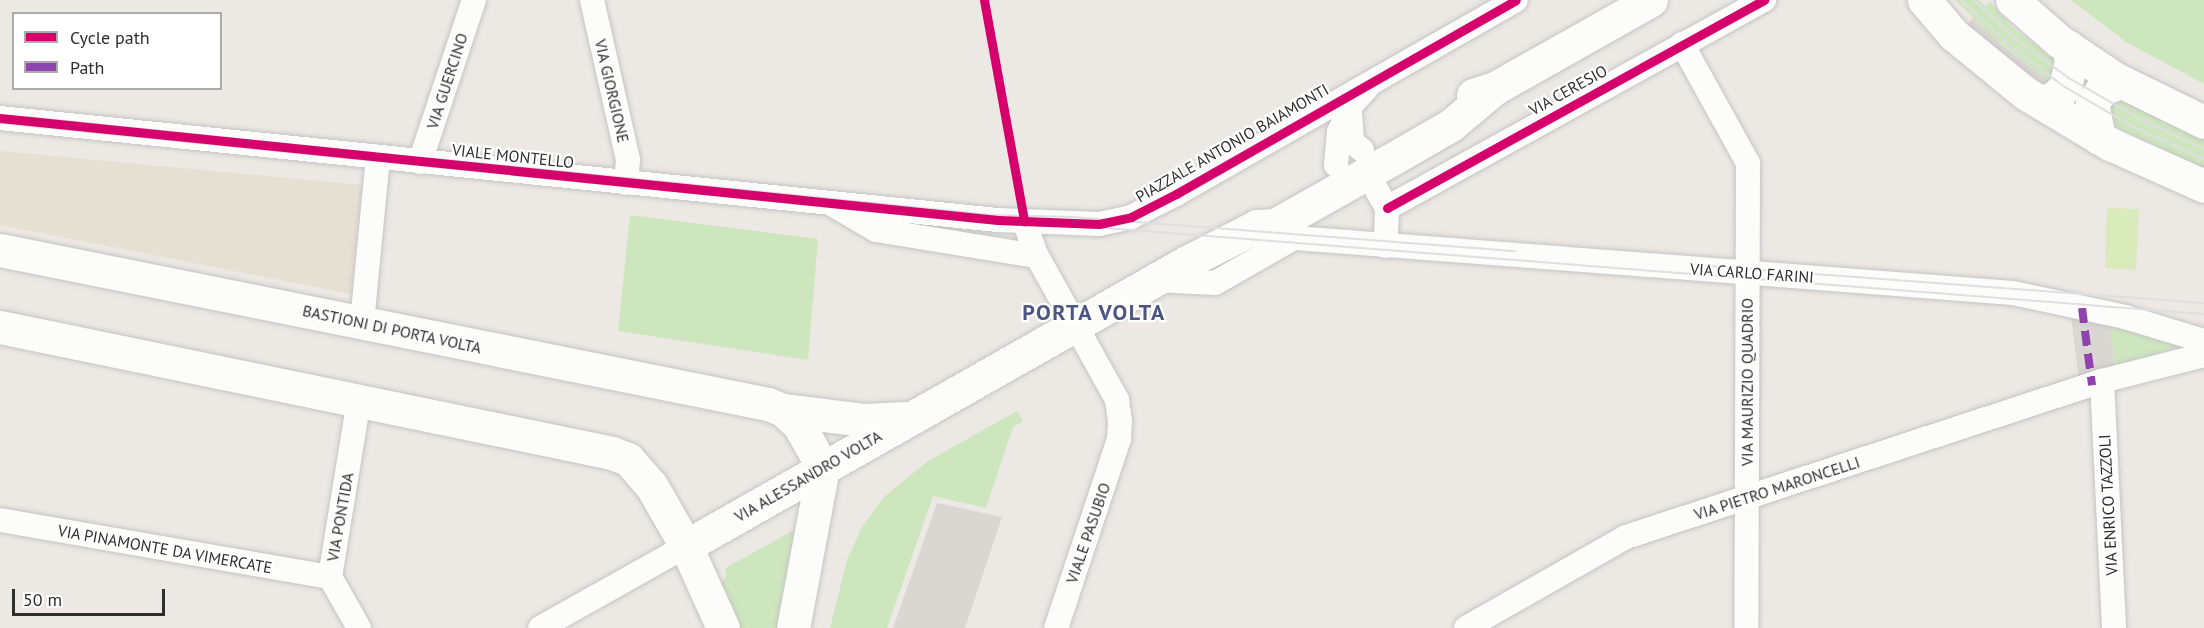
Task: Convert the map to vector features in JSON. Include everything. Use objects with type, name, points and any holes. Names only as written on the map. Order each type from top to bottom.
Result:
[{"type":"main road","points":[[1076,325],[1249,230],[1275,225],[1438,107],[1495,88],[1651,0]]},
{"type":"main road","points":[[1924,0],[1973,53],[2040,102],[2099,138],[2204,186]]},
{"type":"main road","points":[[2012,0],[2068,47],[2120,82],[2204,122]]},
{"type":"main road","points":[[2040,102],[2054,98],[2065,87],[2071,63],[2068,47]]},
{"type":"main road","points":[[2099,138],[2092,104],[2102,89],[2120,82]]},
{"type":"main road","name":"BASTIONI DI PORTA VOLTA","points":[[0,250],[768,404],[783,410],[865,420],[910,418]]},
{"type":"main road","name":"VIA ALESSANDRO VOLTA","points":[[686,546],[1076,325]]},
{"type":"main road","points":[[0,327],[590,446],[628,459],[651,485],[686,546],[723,628]]},
{"type":"main road","points":[[783,410],[799,425],[823,468],[793,628]]},
{"type":"street","name":"VIA GUERCINO","points":[[420,162],[474,0]]},
{"type":"street","name":"VIA GIORGIONE","points":[[592,0],[628,160],[626,183]]},
{"type":"street","points":[[1386,246],[1387,208],[1350,136],[1349,100],[1377,79],[1516,0]]},
{"type":"street","name":"VIA CERESIO","points":[[1387,208],[1764,0]]},
{"type":"street","name":"VIA MAURIZIO QUADRIO","points":[[1682,44],[1748,163],[1746,628]]},
{"type":"street","name":"PIAZZALE ANTONIO BAIAMONTI","points":[[1024,221],[1099,224],[1131,217],[1349,100]]},
{"type":"street","name":"VIALE MONTELLO","points":[[0,118],[626,183],[1024,221]]},
{"type":"street","points":[[362,323],[378,157]]},
{"type":"street","name":"VIALE MONTELLO","points":[[827,202],[876,230],[1037,256]]},
{"type":"street","points":[[1024,221],[1037,256],[1076,325]]},
{"type":"street","points":[[1249,230],[1294,238]]},
{"type":"street","points":[[1155,280],[1215,283],[1294,238]]},
{"type":"street","name":"VIA CARLO FARINI","points":[[1294,238],[2013,293],[2125,317],[2204,341]]},
{"type":"street","name":"VIALE PASUBIO","points":[[1056,628],[1119,439],[1117,400],[1076,325]]},
{"type":"street","points":[[2102,381],[2204,355]]},
{"type":"street","name":"VIA PIETRO MARONCELLI","points":[[1466,628],[1626,537],[2102,381]]},
{"type":"street","name":"VIA ENRICO TAZZOLI","points":[[2102,381],[2114,628]]},
{"type":"street","name":"VIA PONTIDA","points":[[359,628],[330,577],[360,399]]},
{"type":"street","name":"VIA PINAMONTE DA VIMERCATE","points":[[0,520],[330,577]]},
{"type":"street","name":"VIA ALESSANDRO VOLTA","points":[[540,628],[686,546]]},
{"type":"shaded area","points":[[1973,18],[2002,45],[2054,85],[2044,85],[1991,47],[1967,25]]},
{"type":"shaded area","points":[[0,151],[362,185],[351,294],[0,225]]},
{"type":"shaded area","points":[[2071,316],[2109,320],[2115,368],[2079,380]]},
{"type":"shaded area","points":[[937,503],[1002,517],[965,628],[893,628]]},
{"type":"green space","points":[[1955,0],[1979,0],[1985,6],[1990,2],[2012,27],[2056,61],[2054,85],[1992,36]]},
{"type":"green space","points":[[2071,0],[2204,0],[2204,84],[2126,42]]},
{"type":"green space","points":[[2118,98],[2204,141],[2204,169],[2106,122],[2100,104]]},
{"type":"green space","points":[[2107,208],[2139,209],[2136,270],[2105,268]]},
{"type":"green space","points":[[630,215],[818,239],[808,360],[618,331]]},
{"type":"green space","points":[[2109,320],[2185,344],[2115,368]]},
{"type":"green space","points":[[1017,411],[1023,421],[1013,427],[986,508],[933,496],[887,628],[830,628],[847,560],[862,527],[884,497],[928,461]]},
{"type":"green space","points":[[809,522],[785,628],[738,628],[720,583],[726,577],[725,568]]},
{"type":"tram line","points":[[1961,0],[2008,44],[2065,87],[2134,127],[2204,159]]},
{"type":"tram line","points":[[1974,0],[2016,39],[2069,78],[2140,119],[2204,149]]},
{"type":"tram line","points":[[28,117],[375,153]]},
{"type":"tram line","points":[[0,123],[997,224],[1093,227],[2204,314]]},
{"type":"tram line","points":[[428,158],[991,215],[1072,217],[1516,251]]},
{"type":"tram line","points":[[1695,265],[2204,303]]},
{"type":"marked path","points":[[2082,308],[2092,385]]},
{"type":"cycle path","points":[[984,0],[1024,221]]},
{"type":"cycle path","points":[[0,118],[998,220],[1099,224],[1131,217],[1176,194],[1516,0]]},
{"type":"cycle path","points":[[1387,208],[1764,0]]},
{"type":"district","name":"PORTA VOLTA","points":[[1094,313]]}]
